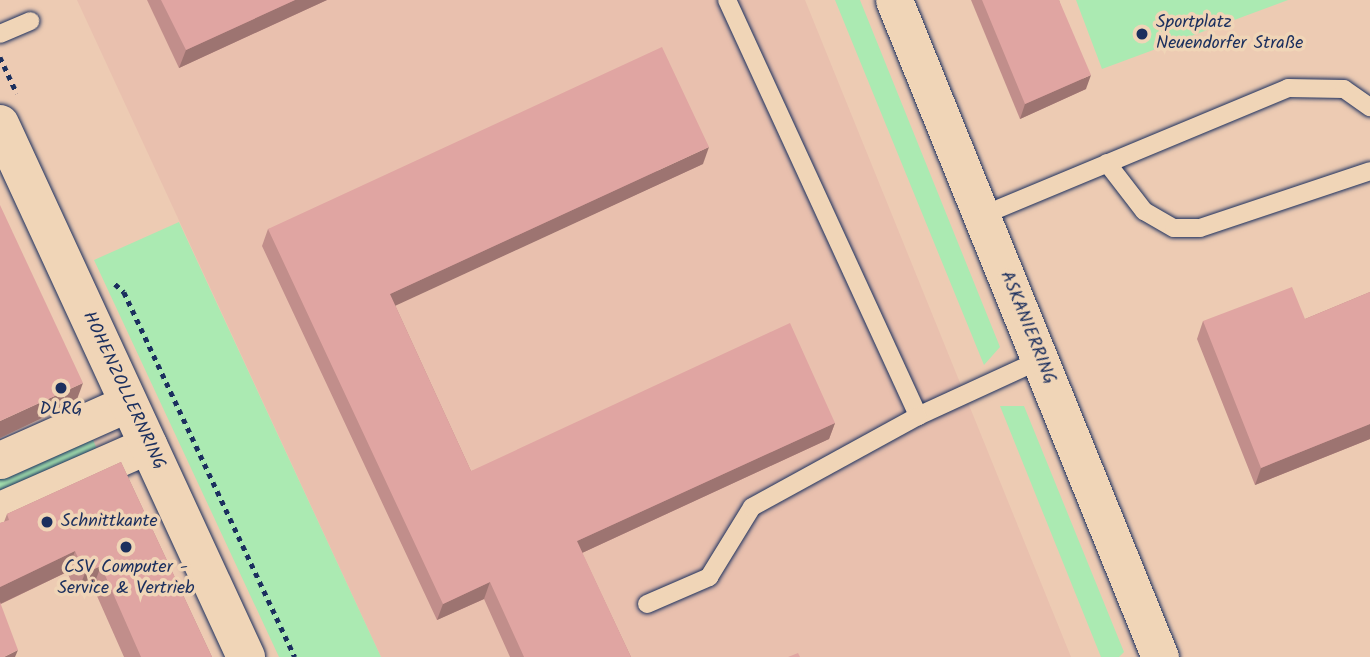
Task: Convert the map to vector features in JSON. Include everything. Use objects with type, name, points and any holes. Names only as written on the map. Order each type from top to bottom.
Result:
[{"type":"street","name":"ASKANIERRING","points":[[894,0],[1159,657]]},
{"type":"street","name":"HOHENZOLLERNRING","points":[[0,124],[246,657]]},
{"type":"street","points":[[0,460],[128,403]]},
{"type":"street","points":[[0,510],[148,445]]},
{"type":"lane","points":[[727,0],[918,416]]},
{"type":"lane","points":[[0,34],[30,21]]},
{"type":"lane","points":[[981,216],[1288,89],[1344,89],[1370,107]]},
{"type":"lane","points":[[1107,163],[1144,211],[1174,228],[1200,228],[1370,171]]},
{"type":"lane","points":[[647,604],[709,577],[752,507],[918,416],[1040,360]]},
{"type":"shaded area","points":[[77,0],[805,0],[1071,657],[381,657]]},
{"type":"green space","points":[[835,0],[860,0],[1000,347],[984,365]]},
{"type":"green space","name":"Sportplatz Neuendorfer Straße","points":[[1076,0],[1288,0],[1102,69]]},
{"type":"green space","points":[[179,222],[381,657],[279,657],[94,260]]},
{"type":"green space","points":[[1000,406],[1024,406],[1124,652],[1119,657],[1101,657]]},
{"type":"green space","points":[[92,437],[98,452],[0,500],[0,474]]},
{"type":"building","points":[[161,0],[295,0],[186,50]]},
{"type":"building","points":[[982,0],[1059,0],[1091,75],[1025,104]]},
{"type":"building","points":[[662,47],[709,147],[390,294],[471,471],[790,323],[835,423],[577,541],[631,657],[524,657],[490,582],[443,604],[268,229]]},
{"type":"building","points":[[0,205],[83,383],[0,421]]},
{"type":"building","points":[[1292,287],[1305,319],[1370,292],[1370,424],[1261,468],[1203,321]]},
{"type":"building","points":[[121,462],[212,657],[141,657],[101,566],[85,573],[75,551],[0,587],[0,523],[9,520],[7,514]]},
{"type":"building","points":[[0,602],[18,650],[4,657],[0,657]]},
{"type":"place","name":"Sportplatz Neuendorfer Straße","points":[[1142,34]]},
{"type":"place","name":"DLRG","points":[[61,388]]},
{"type":"place","name":"Schnittkante","points":[[47,522]]},
{"type":"place","name":"CSV Computer - Service & Vertrieb","points":[[126,547]]}]
